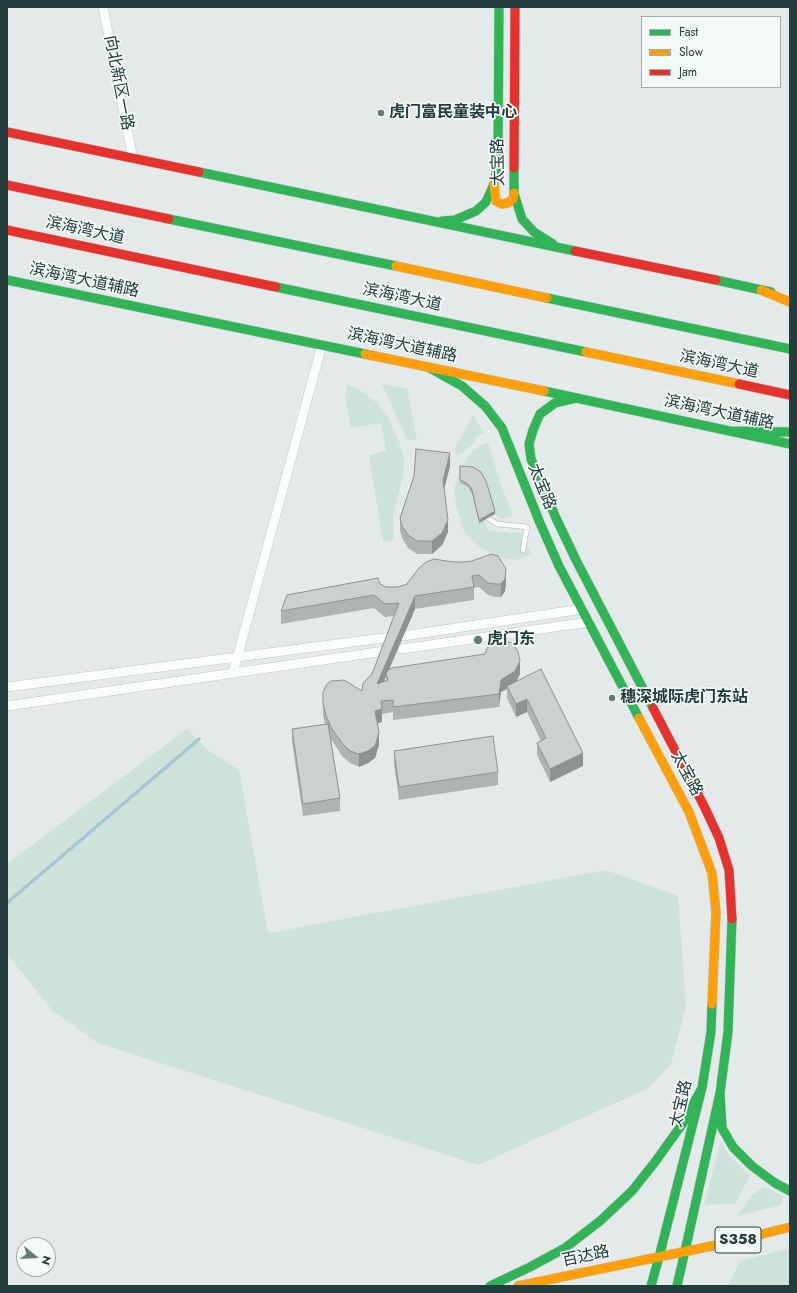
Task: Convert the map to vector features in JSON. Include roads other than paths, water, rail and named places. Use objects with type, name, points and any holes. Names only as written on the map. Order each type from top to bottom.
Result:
[{"type":"main road","name":"太宝路","points":[[430,221],[455,220],[476,211],[486,202],[494,184],[498,161],[499,7]]},
{"type":"main road","name":"太宝路","points":[[515,7],[514,192],[522,219],[534,232],[560,248]]},
{"type":"main road","points":[[7,132],[790,296]]},
{"type":"main road","points":[[494,184],[494,195],[496,201],[502,204],[508,203],[513,199],[514,192]]},
{"type":"main road","name":"滨海湾大道","points":[[7,185],[790,349]]},
{"type":"main road","name":"滨海湾大道","points":[[7,230],[790,395]]},
{"type":"main road","name":"滨海湾大道辅路","points":[[7,280],[790,444]]},
{"type":"main road","points":[[761,290],[790,302]]},
{"type":"main road","name":"太宝路","points":[[428,367],[462,386],[485,406],[502,428],[559,566],[688,812],[712,872],[716,912],[711,1032],[702,1088],[651,1286]]},
{"type":"main road","name":"太宝路","points":[[576,398],[555,403],[540,414],[529,444],[531,459],[576,560],[704,806],[719,838],[729,870],[732,912],[728,1032],[720,1093],[677,1286]]},
{"type":"main road","points":[[729,431],[790,432]]},
{"type":"main road","points":[[490,1286],[565,1248],[600,1221],[632,1191],[655,1162],[683,1123],[702,1088]]},
{"type":"main road","points":[[720,1093],[722,1128],[733,1147],[752,1166],[775,1183],[790,1191]]},
{"type":"main road","name":"S358","points":[[659,1257],[790,1227]]},
{"type":"main road","name":"百达路","points":[[518,1286],[659,1257]]},
{"type":"street","name":"向北新区一路","points":[[103,7],[133,159]]},
{"type":"street","points":[[233,673],[322,345]]},
{"type":"street","points":[[403,636],[582,609]]},
{"type":"street","points":[[402,649],[589,622]]},
{"type":"street","points":[[7,687],[391,637]]},
{"type":"street","points":[[7,706],[384,651]]},
{"type":"lane","points":[[488,518],[497,524],[527,527],[524,550]]},
{"type":"waterway","points":[[7,903],[199,739]]},
{"type":"place","name":"虎门富民童装中心","points":[[381,113]]},
{"type":"place","name":"虎门东","points":[[478,640]]},
{"type":"place","name":"穗深城际虎门东站","points":[[612,698]]}]
